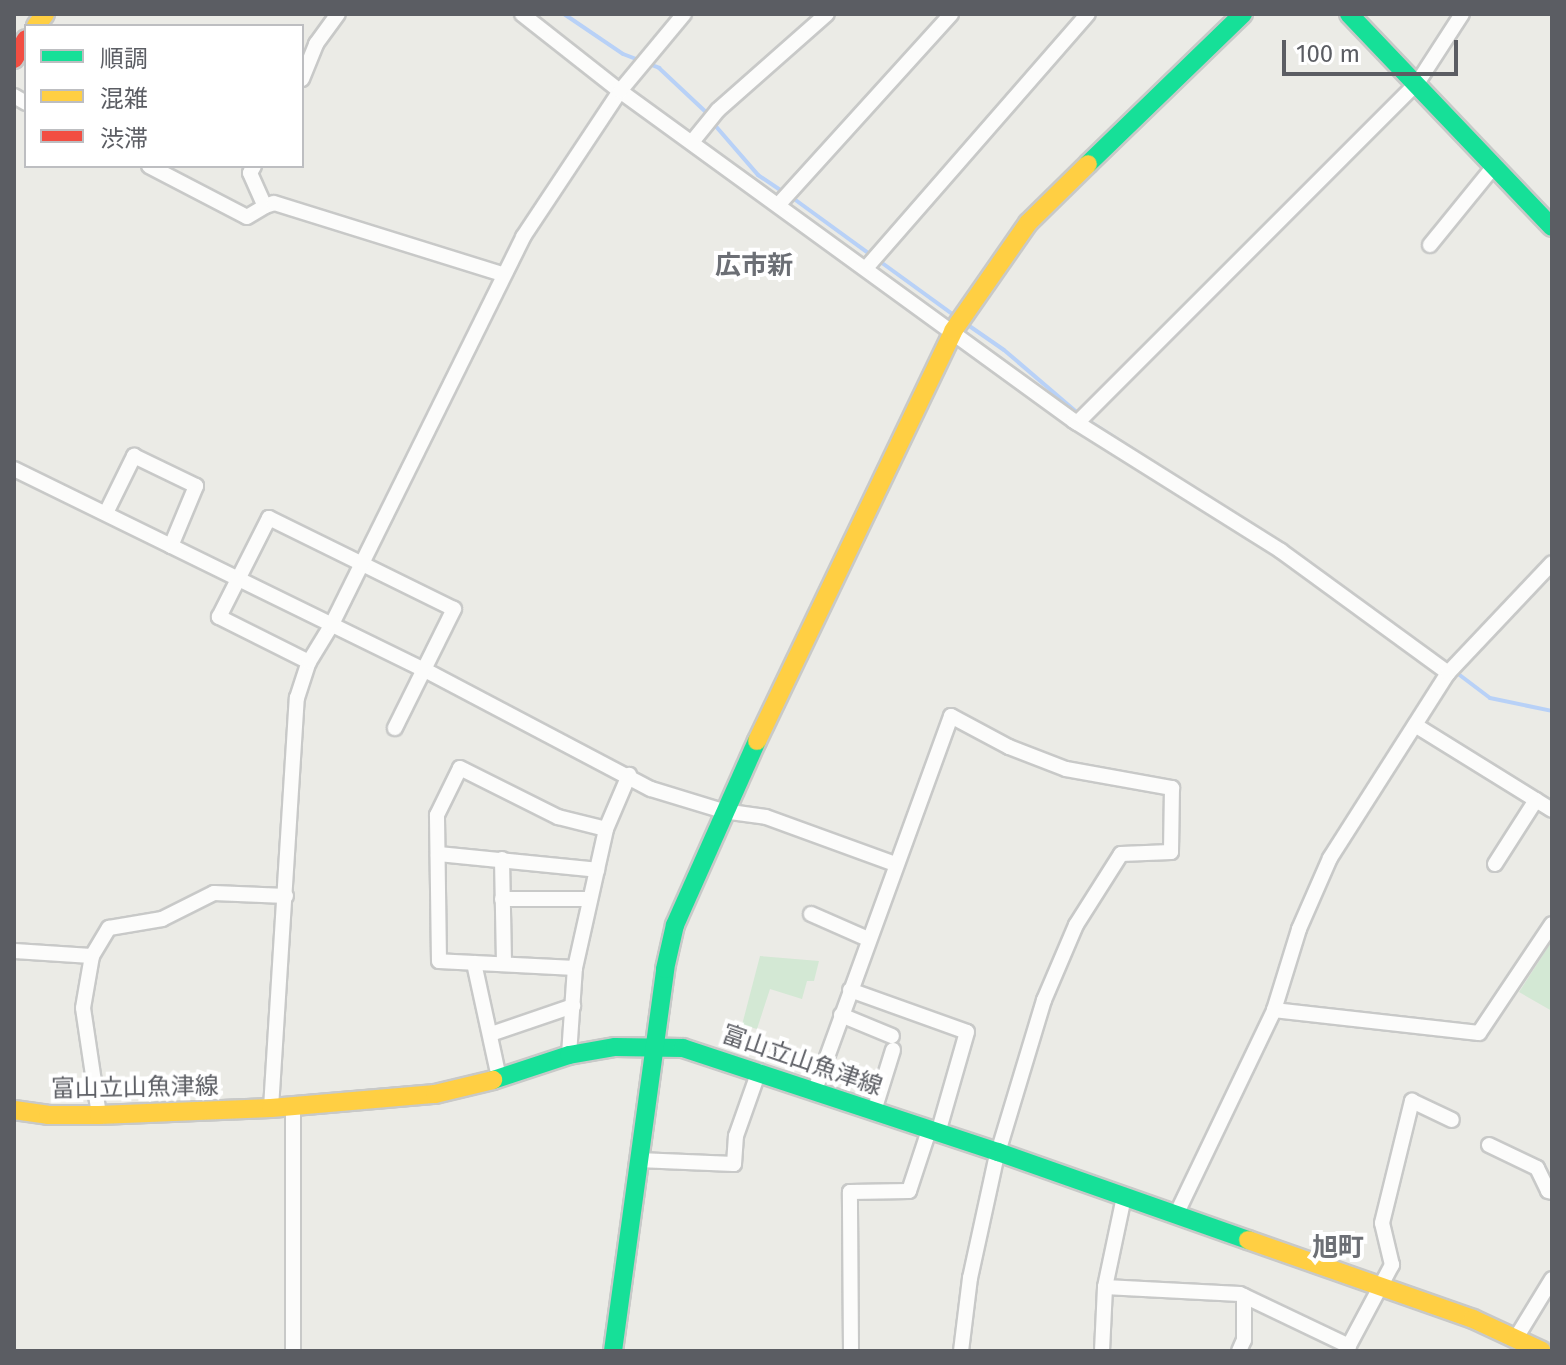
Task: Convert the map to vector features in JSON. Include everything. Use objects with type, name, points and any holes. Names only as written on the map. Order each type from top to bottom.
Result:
[{"type":"main road","points":[[613,1351],[652,1045],[675,925],[723,811],[953,331],[1028,223],[1243,14]]},
{"type":"main road","points":[[1349,14],[1418,82],[1552,227]]},
{"type":"main road","name":"富山立山魚津線","points":[[14,1110],[48,1115],[99,1115],[293,1107],[435,1094],[499,1078],[569,1055],[652,1045],[713,1055],[998,1152],[1382,1288],[1516,1338],[1542,1351]]},
{"type":"street","points":[[304,74],[316,44],[338,14]]},
{"type":"street","points":[[522,14],[620,91],[867,267],[1077,423],[1281,551],[1448,673]]},
{"type":"street","points":[[271,1108],[297,698],[309,662],[331,626],[502,274],[566,168],[620,91],[684,14]]},
{"type":"street","points":[[692,142],[718,110],[827,14]]},
{"type":"street","points":[[779,204],[951,14]]},
{"type":"street","points":[[867,267],[1087,14]]},
{"type":"street","points":[[1077,423],[1418,82],[1462,14]]},
{"type":"street","points":[[1430,245],[1495,165]]},
{"type":"street","points":[[153,168],[247,217],[274,203],[502,274]]},
{"type":"street","points":[[253,168],[250,173],[265,206]]},
{"type":"street","points":[[106,513],[134,456],[196,486],[171,546]]},
{"type":"street","points":[[14,469],[425,670],[651,789],[723,811],[766,817],[895,864]]},
{"type":"street","points":[[309,662],[219,617],[269,518],[454,609],[395,728]]},
{"type":"street","points":[[1176,1215],[1274,1010],[1299,929],[1330,858],[1448,673],[1552,563]]},
{"type":"street","points":[[815,1090],[951,716],[1009,747],[1066,769],[1172,788],[1171,852],[1121,854],[1076,925],[1044,1000],[998,1152],[970,1278],[961,1351]]},
{"type":"street","points":[[1415,725],[1552,810]]},
{"type":"street","points":[[575,968],[439,961],[437,815],[460,768],[558,817],[606,829]]},
{"type":"street","points":[[569,1055],[575,968],[606,829],[629,775]]},
{"type":"street","points":[[1495,864],[1536,800]]},
{"type":"street","points":[[438,854],[597,870]]},
{"type":"street","points":[[502,859],[504,964]]},
{"type":"street","points":[[99,1115],[83,1008],[92,956],[109,928],[162,919],[214,893],[286,896]]},
{"type":"street","points":[[502,899],[590,899]]},
{"type":"street","points":[[811,914],[868,939]]},
{"type":"street","points":[[1274,1010],[1479,1033],[1552,924]]},
{"type":"street","points":[[14,951],[92,956]]},
{"type":"street","points":[[474,963],[499,1078]]},
{"type":"street","points":[[850,990],[967,1032],[934,1132],[909,1191],[850,1192],[851,1351]]},
{"type":"street","points":[[491,1034],[573,1006]]},
{"type":"street","points":[[841,1015],[893,1043],[874,1111]]},
{"type":"street","points":[[638,1160],[734,1164],[736,1136],[759,1071]]},
{"type":"street","points":[[1105,1287],[1244,1296],[1348,1348],[1392,1265],[1382,1223],[1412,1101],[1452,1120]]},
{"type":"street","points":[[293,1107],[293,1351]]},
{"type":"street","points":[[1489,1145],[1537,1168],[1548,1191],[1552,1192]]},
{"type":"street","points":[[1102,1351],[1105,1287],[1124,1197]]},
{"type":"street","points":[[1516,1338],[1552,1279]]},
{"type":"street","points":[[1239,1351],[1244,1340],[1244,1296]]},
{"type":"green space","points":[[1552,941],[1552,1011],[1519,992]]},
{"type":"green space","points":[[760,956],[819,961],[814,981],[807,981],[802,999],[770,989],[757,1029],[742,1025]]},
{"type":"waterway","points":[[564,14],[623,54],[659,68],[709,115]]},
{"type":"waterway","points":[[713,123],[758,175],[783,192]]},
{"type":"waterway","points":[[790,196],[871,255]]},
{"type":"waterway","points":[[878,260],[955,316]]},
{"type":"waterway","points":[[965,323],[1004,350],[1080,415]]},
{"type":"waterway","points":[[1087,420],[1140,454]]},
{"type":"waterway","points":[[1286,546],[1415,640]]},
{"type":"waterway","points":[[1453,670],[1490,698],[1552,711]]},
{"type":"traffic: fast","points":[[1088,164],[1243,14]]},
{"type":"traffic: fast","points":[[1349,14],[1552,227]]},
{"type":"traffic: fast","points":[[613,1351],[665,969],[675,925],[757,741]]},
{"type":"traffic: fast","points":[[493,1080],[569,1055],[615,1047],[683,1048],[998,1152],[1248,1240]]},
{"type":"traffic: slow","points":[[38,24],[45,14]]},
{"type":"traffic: slow","points":[[757,741],[953,331],[1028,223],[1088,164]]},
{"type":"traffic: slow","points":[[14,1110],[48,1115],[99,1115],[271,1108],[435,1094],[493,1080]]},
{"type":"traffic: slow","points":[[1248,1240],[1473,1319],[1542,1351]]},
{"type":"traffic: jam","points":[[14,59],[24,42]]},
{"type":"district","name":"広市新","points":[[754,266]]},
{"type":"district","name":"旭町","points":[[1338,1248]]}]
